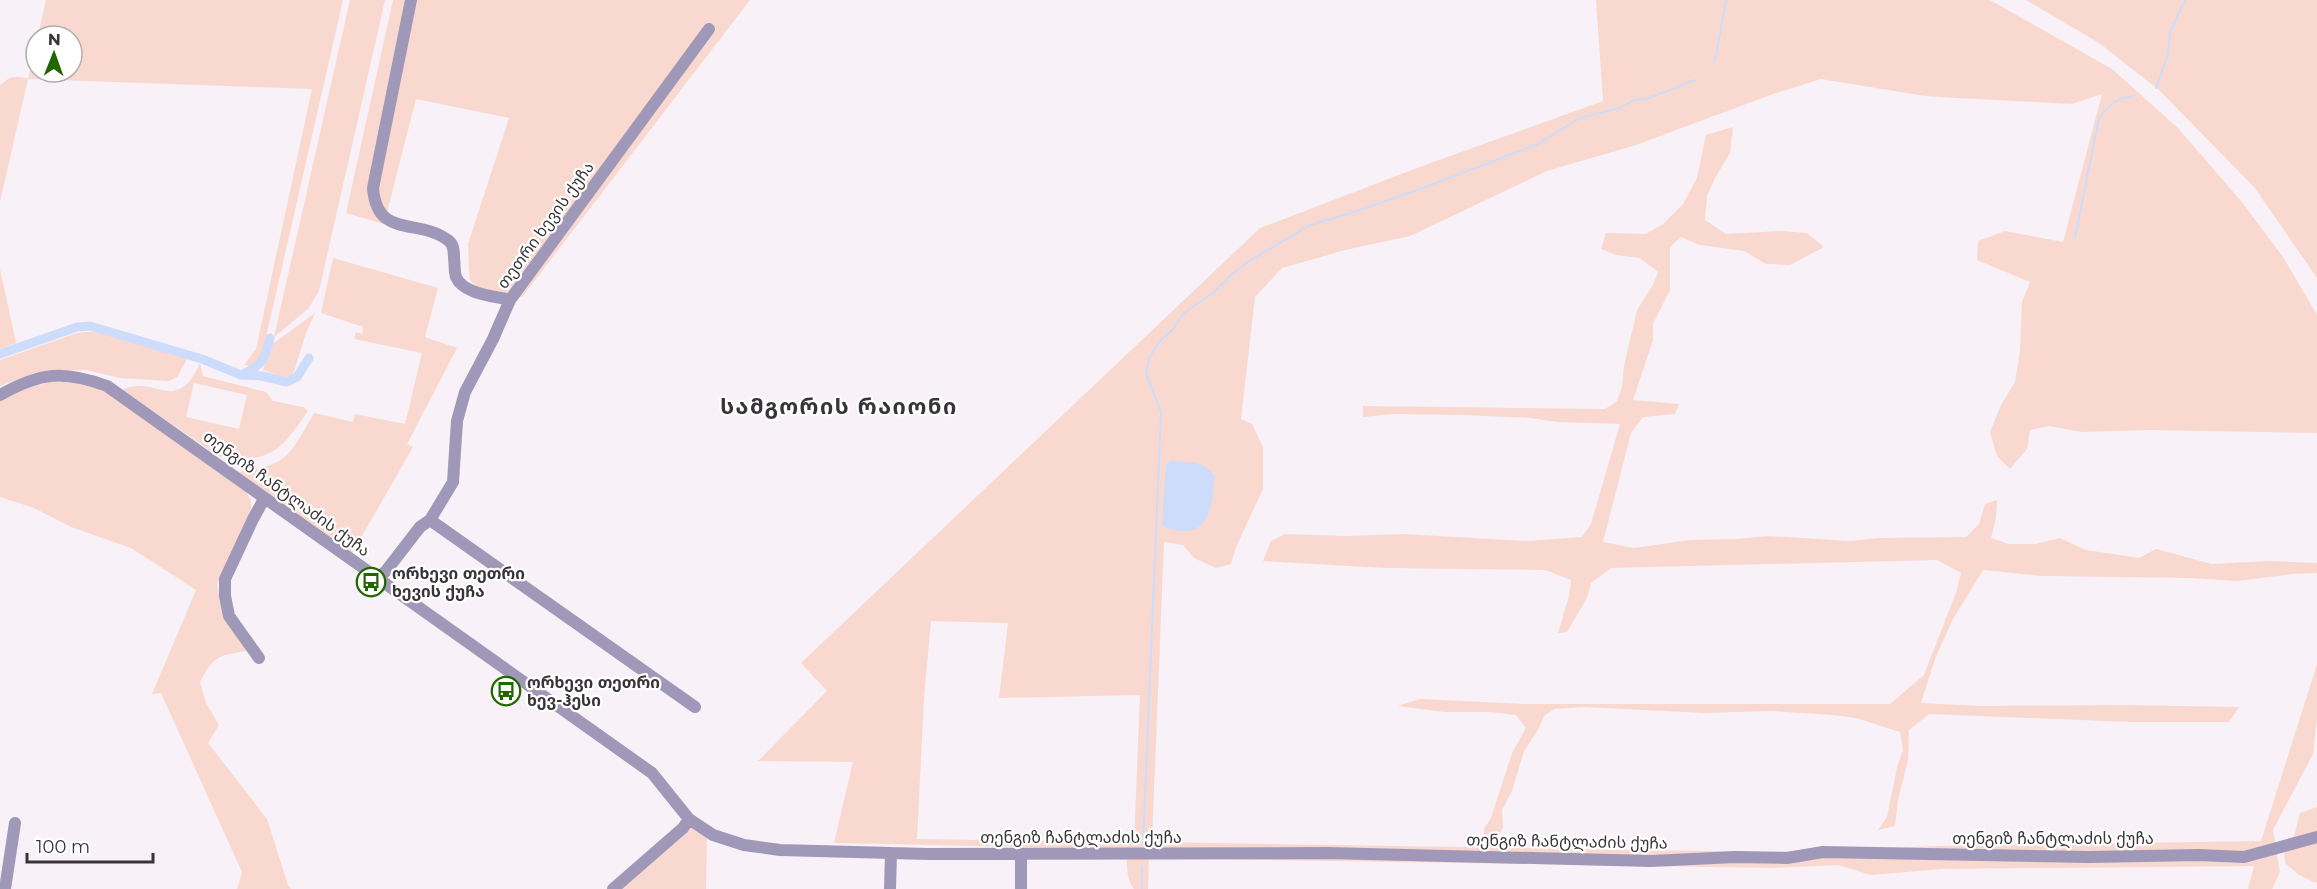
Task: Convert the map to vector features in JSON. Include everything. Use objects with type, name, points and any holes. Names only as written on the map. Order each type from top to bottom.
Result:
[{"type":"street","points":[[411,0],[373,188],[374,202],[382,216],[391,222],[432,232],[450,241],[454,247],[456,276],[462,285],[478,292],[510,300]]},
{"type":"street","name":"თეთრი ხევის ქუჩა","points":[[377,579],[386,571],[420,527],[430,520],[453,482],[457,421],[465,392],[493,339],[510,300],[709,29]]},
{"type":"street","name":"თენგიზ ჩანტლაძის ქუჩა","points":[[0,394],[21,383],[58,374],[82,376],[107,386],[652,774],[689,819],[713,835],[744,845],[780,850],[891,853],[1329,853],[1651,861],[1734,857],[1787,858],[1823,852],[2089,857],[2199,855],[2244,857],[2317,837]]},
{"type":"street","points":[[259,658],[229,616],[225,596],[225,579],[264,499]]},
{"type":"street","points":[[430,520],[695,707]]},
{"type":"street","points":[[613,889],[683,828],[689,819]]},
{"type":"street","points":[[5,889],[15,823]]},
{"type":"street","points":[[890,889],[891,853]]},
{"type":"street","points":[[1021,854],[1021,889]]},
{"type":"shaded area","points":[[46,0],[343,0],[260,361],[252,366],[244,365],[256,349],[312,89],[84,81],[84,24],[41,24]]},
{"type":"shaded area","points":[[350,0],[385,0],[319,291],[308,309],[274,337]]},
{"type":"shaded area","points":[[393,0],[750,0],[522,297],[477,287],[470,280],[469,269],[468,244],[509,118],[416,99],[384,224],[346,213]]},
{"type":"shaded area","points":[[1596,0],[1990,0],[2112,69],[2178,128],[2241,201],[2283,257],[2317,315],[2317,433],[2149,430],[2082,432],[2049,426],[2030,430],[2027,449],[2010,469],[1997,456],[1990,432],[2001,405],[2015,382],[2020,351],[2022,302],[2030,282],[1977,260],[1978,241],[2005,231],[2063,242],[2102,94],[2072,104],[1957,98],[1925,96],[1821,79],[1773,94],[1636,145],[1547,171],[1410,236],[1345,250],[1282,268],[1255,297],[1241,419],[1252,424],[1263,447],[1263,489],[1236,547],[1231,564],[1216,568],[1194,558],[1183,545],[1164,542],[1152,842],[1770,852],[1937,846],[2261,841],[2317,664],[2317,719],[2313,754],[2273,830],[2280,872],[2272,889],[2248,889],[2254,866],[1942,869],[1871,875],[1838,865],[1775,868],[1149,858],[1148,889],[1134,889],[1128,874],[1125,849],[834,843],[853,762],[758,761],[827,691],[801,663],[1260,228],[1603,101]],"holes":[[[931,621],[1008,623],[999,698],[1140,695],[1134,842],[917,839],[924,698]]]},
{"type":"shaded area","points":[[2026,0],[2317,0],[2317,278],[2254,187],[2159,90],[2099,43]]},
{"type":"shaded area","points":[[12,77],[24,78],[24,84],[27,84],[0,202],[0,86]]},
{"type":"shaded area","points":[[1733,127],[1730,153],[1707,196],[1705,220],[1726,234],[1780,231],[1807,233],[1824,247],[1790,265],[1766,264],[1744,251],[1700,245],[1681,237],[1670,247],[1670,290],[1653,324],[1653,340],[1633,400],[1679,404],[1675,414],[1643,417],[1631,433],[1603,542],[1634,548],[1690,540],[1769,536],[1850,541],[1878,538],[1966,537],[1979,524],[1985,504],[1997,500],[1991,538],[2009,544],[2036,544],[2060,538],[2086,550],[2139,558],[2156,549],[2212,564],[2267,561],[2317,563],[2317,573],[2237,581],[2191,578],[2042,576],[1983,570],[1953,619],[1935,659],[1921,703],[1980,706],[2239,707],[2229,722],[2131,722],[1929,714],[1909,730],[1908,760],[1898,800],[1895,826],[1878,830],[1887,817],[1897,767],[1903,750],[1900,732],[1856,718],[1833,715],[1771,711],[1705,713],[1584,707],[1554,709],[1544,716],[1524,751],[1512,791],[1502,810],[1503,828],[1497,839],[1484,840],[1484,829],[1491,818],[1512,753],[1526,728],[1516,715],[1491,712],[1444,712],[1398,706],[1420,699],[1525,704],[1890,704],[1924,675],[1957,590],[1961,573],[1937,560],[1611,568],[1591,583],[1587,598],[1567,632],[1558,633],[1569,596],[1571,580],[1545,570],[1384,568],[1263,561],[1271,541],[1285,534],[1348,536],[1403,534],[1527,541],[1582,537],[1591,524],[1620,424],[1462,415],[1394,414],[1363,417],[1363,406],[1605,409],[1617,401],[1622,387],[1624,366],[1637,310],[1653,285],[1658,272],[1640,258],[1616,255],[1601,249],[1606,233],[1646,234],[1663,224],[1683,204],[1697,178],[1706,135]]},
{"type":"shaded area","points":[[333,258],[438,288],[425,337],[457,348],[407,444],[413,447],[350,557],[237,472],[267,466],[286,456],[314,413],[353,422],[355,414],[405,424],[422,353],[354,339],[356,332],[362,334],[363,327],[321,313]]},
{"type":"shaded area","points":[[0,269],[16,343],[0,349]]},
{"type":"shaded area","points":[[315,313],[293,375],[286,378],[263,370],[271,345]]},
{"type":"shaded area","points":[[97,331],[187,359],[177,377],[169,381],[120,378],[86,370],[57,370],[27,376],[0,386],[0,360],[77,333]]},
{"type":"shaded area","points":[[200,363],[203,376],[266,392],[273,401],[303,407],[308,411],[289,436],[272,452],[250,458],[235,458],[218,456],[123,390],[134,386],[145,386],[173,391],[182,388],[191,379]],"holes":[[[194,383],[247,395],[239,429],[186,417]]]},
{"type":"shaded area","points":[[58,380],[83,381],[103,389],[246,492],[251,500],[251,509],[217,585],[225,620],[250,650],[219,657],[200,682],[206,703],[219,725],[208,743],[267,819],[291,889],[237,889],[242,872],[161,693],[152,694],[196,590],[131,548],[71,527],[34,508],[0,497],[0,400],[24,389]]},
{"type":"shaded area","points":[[2317,807],[2316,883],[2299,875],[2285,863],[2284,841],[2294,836],[2300,813]]},
{"type":"shaded area","points":[[689,827],[695,827],[707,838],[706,889],[618,889]]},
{"type":"water","points":[[1172,460],[1200,464],[1215,476],[1212,503],[1206,519],[1194,529],[1175,530],[1162,525],[1166,464]]},
{"type":"waterway","points":[[1715,61],[1726,0]]},
{"type":"waterway","points":[[2156,88],[2168,55],[2170,32],[2185,0]]},
{"type":"waterway","points":[[1143,844],[1161,412],[1146,374],[1149,358],[1160,341],[1174,328],[1184,313],[1214,292],[1232,274],[1310,225],[1423,188],[1538,144],[1580,118],[1620,108],[1634,100],[1649,98],[1695,80]]},
{"type":"waterway","points":[[2075,238],[2099,118],[2113,103],[2132,97]]},
{"type":"waterway","points":[[0,354],[77,327],[90,326],[202,359],[241,375],[262,376],[287,382],[297,377],[309,358]]},
{"type":"waterway","points":[[243,374],[259,364],[270,338]]},
{"type":"waterway","points":[[1142,866],[1142,889]]},
{"type":"place","name":"ორხევი თეთრი ხევის ქუჩა","points":[[371,582]]},
{"type":"place","name":"ორხევი თეთრი ხევ-ჰესი","points":[[506,691]]},
{"type":"district","name":"სამგორის რაიონი","points":[[839,406]]}]
